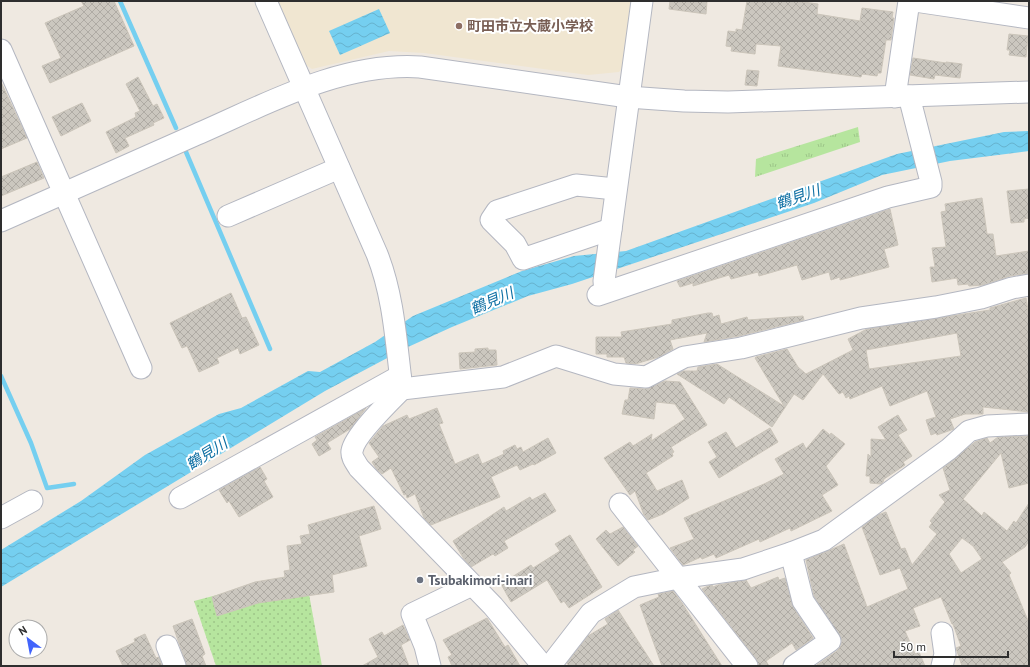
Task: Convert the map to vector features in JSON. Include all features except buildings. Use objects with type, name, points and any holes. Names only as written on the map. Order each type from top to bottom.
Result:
[{"type":"street","points":[[266,1],[386,276],[394,319],[400,378],[359,436],[352,450],[352,456],[359,468],[493,606],[543,666]]},
{"type":"street","points":[[642,1],[615,189],[603,291],[888,197],[931,188],[931,182],[918,133],[902,96],[909,1]]},
{"type":"street","points":[[915,1],[1029,18]]},
{"type":"street","points":[[1,50],[141,368]]},
{"type":"street","points":[[1,221],[304,87],[376,68],[399,66],[628,97],[728,102],[1029,92]]},
{"type":"street","points":[[228,216],[339,168]]},
{"type":"street","points":[[610,232],[523,259],[515,244],[491,220],[497,211],[576,185],[615,189]]},
{"type":"street","points":[[180,498],[400,378],[502,377],[556,356],[614,374],[646,377],[684,357],[741,348],[860,318],[936,307],[981,298],[1012,288],[1029,285]]},
{"type":"street","points":[[550,666],[591,613],[634,587],[678,578],[743,569],[824,540],[949,449],[969,431],[987,426],[1029,424]]},
{"type":"street","points":[[1,518],[32,501]]},
{"type":"street","points":[[620,504],[747,666]]},
{"type":"street","points":[[791,553],[803,601],[830,641],[794,666]]},
{"type":"street","points":[[430,666],[425,646],[412,614],[472,585]]},
{"type":"street","points":[[942,633],[945,654],[942,666]]},
{"type":"street","points":[[167,646],[175,666]]},
{"type":"shaded area","name":"町田市立大蔵小学校","points":[[278,1],[632,1],[623,67],[619,72],[588,75],[424,53],[389,51],[312,69],[306,65]]},
{"type":"green space","points":[[858,127],[860,142],[755,177],[756,159]]},
{"type":"green space","points":[[305,572],[322,666],[216,666],[194,601]]},
{"type":"water","points":[[379,9],[390,33],[340,55],[329,31]]},
{"type":"water","name":"鶴見川","points":[[1029,131],[1029,151],[950,161],[882,175],[814,203],[572,284],[528,296],[452,327],[408,347],[325,391],[1,587],[1,550],[81,501],[145,455],[219,414],[241,408],[308,371],[320,372],[375,342],[413,316],[522,271],[574,256],[626,251],[897,154],[1004,132]]},
{"type":"waterway","points":[[120,1],[176,128]]},
{"type":"waterway","points":[[186,152],[270,349]]},
{"type":"waterway","points":[[1,376],[31,443],[47,488],[74,484]]},
{"type":"place","name":"町田市立大蔵小学校","points":[[459,26]]},
{"type":"place","name":"Tsubakimori-inari","points":[[420,580]]}]
